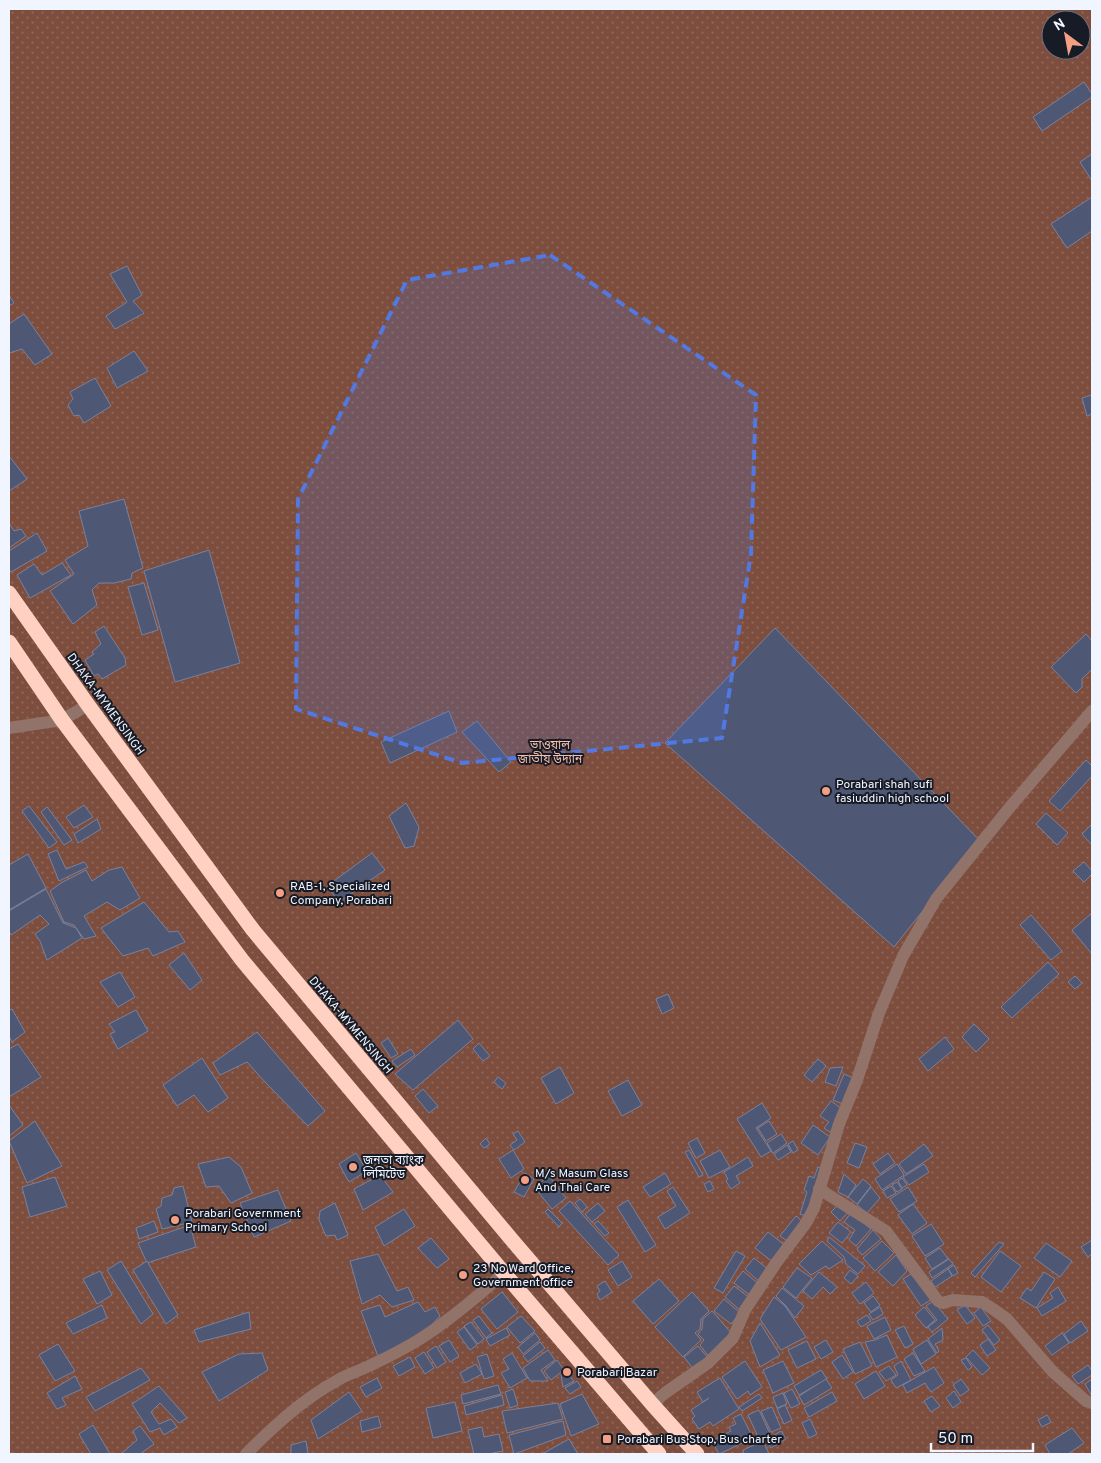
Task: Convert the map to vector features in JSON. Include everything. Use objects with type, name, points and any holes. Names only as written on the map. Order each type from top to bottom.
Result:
[{"type":"highway","name":"DHAKA-MYMENSINGH","points":[[9,593],[88,705],[253,930],[652,1404],[697,1454]]},
{"type":"highway","points":[[9,642],[62,720],[242,960],[504,1273],[659,1454]]},
{"type":"street","points":[[9,728],[62,720],[88,705]]},
{"type":"street","points":[[652,1404],[665,1392],[708,1363],[733,1338],[745,1310],[776,1263],[806,1223],[814,1208],[839,1124],[857,1080],[879,1013],[902,956],[936,899],[1010,806],[1092,710]]},
{"type":"street","points":[[819,1189],[886,1231],[938,1301],[943,1303],[953,1300],[982,1302],[993,1309],[1012,1324],[1053,1372],[1086,1401],[1092,1403]]},
{"type":"street","points":[[246,1454],[284,1418],[318,1391],[418,1340],[444,1324],[504,1273]]},
{"type":"highlighted area","points":[[550,255],[756,395],[751,554],[722,738],[462,763],[296,709],[298,499],[407,280]]},
{"type":"green space","name":"ভাওয়াল জাতীয় উদ্যান","points":[[9,9],[1092,9],[1092,1454],[9,1454]]},
{"type":"building","points":[[1084,82],[1092,97],[1042,131],[1033,117]]},
{"type":"building","points":[[1092,154],[1092,181],[1080,162]]},
{"type":"building","points":[[1092,197],[1092,231],[1067,248],[1051,224]]},
{"type":"building","points":[[127,266],[142,295],[133,301],[144,313],[115,329],[106,316],[127,302],[110,274]]},
{"type":"building","points":[[9,295],[14,303],[9,306]]},
{"type":"building","points":[[24,314],[52,354],[35,365],[22,349],[9,353],[9,324]]},
{"type":"building","points":[[134,351],[148,371],[117,388],[107,368]]},
{"type":"building","points":[[95,378],[111,406],[84,423],[79,415],[74,416],[68,405],[73,399],[70,392]]},
{"type":"building","points":[[1092,395],[1092,414],[1087,416],[1082,398]]},
{"type":"building","points":[[9,456],[27,479],[9,491]]},
{"type":"building","points":[[124,499],[143,568],[132,573],[131,579],[114,583],[99,583],[92,590],[97,605],[73,624],[50,591],[74,574],[65,560],[88,546],[79,511]]},
{"type":"building","points":[[9,523],[14,531],[21,529],[26,536],[9,548]]},
{"type":"building","points":[[37,533],[47,551],[11,572],[9,569],[9,551]]},
{"type":"building","points":[[209,550],[240,663],[175,682],[144,571]]},
{"type":"building","points":[[62,563],[71,575],[30,598],[17,575],[34,564],[42,575]]},
{"type":"building","points":[[144,583],[158,630],[142,635],[128,587]]},
{"type":"building","points":[[104,626],[125,658],[126,665],[102,679],[98,674],[94,676],[85,660],[94,654],[92,652],[101,644],[95,632]]},
{"type":"building","name":"Porabari shah sufi fasiuddin high school","points":[[775,628],[979,840],[894,947],[665,743]]},
{"type":"building","points":[[1086,634],[1092,641],[1092,669],[1082,679],[1082,687],[1076,693],[1051,667]]},
{"type":"building","points":[[449,711],[457,732],[390,763],[381,742]]},
{"type":"building","points":[[477,721],[511,762],[499,772],[462,732]]},
{"type":"building","points":[[1086,760],[1092,766],[1092,776],[1060,811],[1049,801]]},
{"type":"building","points":[[406,803],[419,827],[414,846],[405,848],[389,816]]},
{"type":"building","points":[[84,805],[93,817],[74,828],[66,817]]},
{"type":"building","points":[[29,806],[57,842],[49,848],[22,811]]},
{"type":"building","points":[[47,807],[72,840],[64,845],[41,812]]},
{"type":"building","points":[[1046,813],[1068,833],[1057,845],[1036,824]]},
{"type":"building","points":[[97,819],[101,829],[78,843],[74,834]]},
{"type":"building","points":[[1092,824],[1092,845],[1082,834]]},
{"type":"building","points":[[57,850],[66,869],[84,862],[88,867],[59,881],[48,854]]},
{"type":"building","points":[[372,853],[385,870],[339,902],[327,886]]},
{"type":"building","points":[[28,854],[46,888],[9,910],[9,865]]},
{"type":"building","points":[[1084,862],[1092,871],[1092,874],[1084,882],[1073,871]]},
{"type":"building","points":[[122,867],[140,898],[120,910],[107,902],[84,916],[96,936],[84,939],[74,925],[64,922],[50,891],[86,870],[92,881],[109,870]]},
{"type":"building","points":[[46,889],[63,923],[76,928],[82,938],[47,960],[40,941],[35,934],[49,924],[40,915],[11,935],[9,931],[9,911]]},
{"type":"building","points":[[144,902],[169,932],[178,931],[185,942],[153,956],[148,948],[123,956],[101,928]]},
{"type":"building","points":[[1092,913],[1092,954],[1072,930]]},
{"type":"building","points":[[1031,915],[1062,951],[1051,960],[1020,925]]},
{"type":"building","points":[[184,953],[202,980],[190,990],[169,965]]},
{"type":"building","points":[[1048,962],[1059,974],[1012,1018],[1001,1007]]},
{"type":"building","points":[[120,972],[135,997],[118,1007],[100,982]]},
{"type":"building","points":[[1075,976],[1082,983],[1075,989],[1068,982]]},
{"type":"building","points":[[668,994],[674,1008],[662,1014],[656,999]]},
{"type":"building","points":[[12,1009],[25,1032],[12,1042],[9,1036],[9,1010]]},
{"type":"building","points":[[136,1010],[148,1031],[118,1049],[110,1034],[115,1032],[109,1024]]},
{"type":"building","points":[[458,1020],[473,1039],[413,1090],[395,1074]]},
{"type":"building","points":[[974,1024],[989,1039],[976,1052],[962,1037]]},
{"type":"building","points":[[257,1032],[325,1111],[308,1126],[247,1062],[220,1075],[213,1063]]},
{"type":"building","points":[[945,1037],[954,1049],[928,1071],[919,1059]]},
{"type":"building","points":[[388,1038],[398,1054],[391,1058],[381,1043]]},
{"type":"building","points":[[479,1043],[490,1056],[483,1061],[473,1049]]},
{"type":"building","points":[[18,1044],[41,1077],[9,1097],[9,1049]]},
{"type":"building","points":[[411,1049],[415,1055],[397,1067],[392,1061]]},
{"type":"building","points":[[202,1058],[228,1098],[208,1112],[194,1095],[177,1106],[163,1085]]},
{"type":"building","points":[[818,1059],[826,1066],[812,1082],[804,1075]]},
{"type":"building","points":[[560,1067],[574,1093],[556,1104],[541,1078]]},
{"type":"building","points":[[843,1067],[836,1086],[825,1082],[830,1068]]},
{"type":"building","points":[[844,1074],[856,1079],[845,1105],[833,1100]]},
{"type":"building","points":[[498,1077],[506,1083],[502,1089],[494,1082]]},
{"type":"building","points":[[628,1080],[642,1105],[622,1116],[608,1091]]},
{"type":"building","points":[[423,1089],[438,1106],[429,1113],[415,1096]]},
{"type":"building","points":[[831,1101],[845,1111],[830,1132],[824,1128],[829,1122],[820,1116]]},
{"type":"building","points":[[762,1103],[771,1118],[756,1128],[771,1151],[761,1157],[737,1119]]},
{"type":"building","points":[[9,1105],[23,1125],[9,1136]]},
{"type":"building","points":[[35,1121],[62,1166],[27,1183],[9,1141]]},
{"type":"building","points":[[769,1121],[777,1134],[766,1141],[758,1128]]},
{"type":"building","points":[[813,1125],[830,1137],[818,1155],[801,1143]]},
{"type":"building","points":[[518,1131],[525,1142],[514,1150],[510,1145],[517,1140],[513,1134]]},
{"type":"building","points":[[781,1134],[787,1143],[773,1153],[767,1143]]},
{"type":"building","points":[[486,1138],[490,1144],[484,1148],[480,1144]]},
{"type":"building","points":[[697,1138],[705,1153],[696,1158],[688,1143]]},
{"type":"building","points":[[793,1141],[798,1150],[793,1153],[788,1144]]},
{"type":"building","points":[[855,1143],[867,1147],[859,1168],[847,1163]]},
{"type":"building","points":[[924,1144],[933,1156],[906,1174],[899,1164]]},
{"type":"building","points":[[787,1145],[791,1152],[778,1160],[774,1154]]},
{"type":"building","points":[[513,1150],[524,1169],[511,1178],[499,1159]]},
{"type":"building","points":[[689,1150],[703,1175],[699,1177],[685,1152]]},
{"type":"building","points":[[720,1150],[730,1167],[709,1178],[700,1161]]},
{"type":"building","name":"জনতা ব্যাংক লিমিটেড","points":[[356,1153],[367,1171],[349,1182],[339,1164]]},
{"type":"building","points":[[888,1153],[895,1163],[880,1174],[873,1164]]},
{"type":"building","points":[[229,1157],[241,1167],[252,1193],[231,1203],[219,1186],[206,1187],[198,1164]]},
{"type":"building","points":[[748,1157],[753,1166],[736,1176],[740,1183],[731,1189],[726,1181],[728,1179],[724,1172]]},
{"type":"building","points":[[897,1164],[904,1175],[882,1190],[875,1179]]},
{"type":"building","points":[[924,1164],[929,1172],[909,1185],[903,1177]]},
{"type":"building","points":[[818,1167],[823,1169],[806,1216],[800,1214],[807,1192],[804,1190],[809,1176],[814,1178]]},
{"type":"building","points":[[525,1173],[534,1179],[524,1197],[514,1192]]},
{"type":"building","points":[[665,1173],[671,1184],[650,1197],[643,1187]]},
{"type":"building","points":[[844,1174],[856,1185],[848,1197],[838,1192]]},
{"type":"building","points":[[380,1175],[393,1192],[363,1210],[354,1189]]},
{"type":"building","points":[[549,1176],[566,1198],[552,1209],[534,1187]]},
{"type":"building","points":[[55,1177],[67,1206],[30,1217],[22,1187]]},
{"type":"building","points":[[902,1178],[907,1185],[902,1188],[898,1181]]},
{"type":"building","points":[[863,1179],[871,1186],[857,1204],[848,1197]]},
{"type":"building","points":[[710,1181],[714,1189],[708,1192],[704,1184]]},
{"type":"building","points":[[897,1182],[902,1189],[897,1192],[892,1185]]},
{"type":"building","points":[[183,1186],[192,1222],[162,1229],[156,1209],[161,1206],[162,1198],[172,1195],[174,1188]]},
{"type":"building","points":[[891,1186],[896,1193],[887,1198],[883,1191]]},
{"type":"building","points":[[673,1187],[690,1213],[665,1229],[658,1217],[676,1206],[667,1191]]},
{"type":"building","points":[[871,1187],[880,1198],[867,1213],[857,1205]]},
{"type":"building","points":[[908,1187],[917,1201],[899,1212],[890,1199]]},
{"type":"building","points":[[278,1190],[291,1221],[254,1237],[240,1203]]},
{"type":"building","points":[[580,1199],[587,1207],[582,1212],[575,1203]]},
{"type":"building","points":[[628,1200],[656,1245],[645,1252],[617,1207]]},
{"type":"building","points":[[570,1201],[619,1255],[608,1265],[559,1211]]},
{"type":"building","points":[[335,1203],[348,1235],[337,1240],[335,1235],[326,1236],[319,1220],[320,1211]]},
{"type":"building","points":[[598,1203],[605,1211],[592,1222],[585,1214]]},
{"type":"building","points":[[913,1204],[927,1223],[912,1234],[898,1215]]},
{"type":"building","points":[[838,1205],[848,1212],[840,1221],[831,1212]]},
{"type":"building","points":[[404,1209],[415,1226],[384,1246],[375,1227]]},
{"type":"building","points":[[548,1209],[562,1223],[559,1227],[545,1212]]},
{"type":"building","points":[[851,1213],[871,1229],[856,1246],[849,1240],[855,1230],[844,1222]]},
{"type":"building","points":[[796,1216],[805,1224],[790,1243],[780,1236]]},
{"type":"building","points":[[154,1221],[158,1232],[139,1239],[136,1228]]},
{"type":"building","points":[[598,1221],[609,1233],[605,1236],[594,1224]]},
{"type":"building","points":[[838,1222],[851,1232],[842,1243],[829,1233]]},
{"type":"building","points":[[931,1224],[944,1244],[925,1256],[912,1236]]},
{"type":"building","points":[[190,1225],[196,1247],[147,1263],[138,1243]]},
{"type":"building","points":[[873,1230],[881,1239],[862,1255],[857,1249]]},
{"type":"building","points":[[768,1232],[787,1247],[774,1263],[755,1248]]},
{"type":"building","points":[[829,1237],[865,1266],[858,1274],[846,1264],[844,1257],[827,1241]]},
{"type":"building","points":[[431,1238],[449,1259],[437,1268],[418,1248]]},
{"type":"building","points":[[1092,1240],[1092,1254],[1088,1257],[1081,1247]]},
{"type":"building","points":[[822,1241],[843,1260],[829,1269],[826,1266],[811,1275],[799,1264]]},
{"type":"building","points":[[882,1241],[894,1253],[875,1271],[863,1258]]},
{"type":"building","points":[[999,1242],[1004,1244],[975,1277],[971,1273]]},
{"type":"building","points":[[1046,1243],[1072,1261],[1060,1277],[1034,1258]]},
{"type":"building","points":[[940,1248],[948,1259],[932,1269],[925,1258]]},
{"type":"building","points":[[736,1251],[745,1256],[723,1293],[714,1288]]},
{"type":"building","points":[[1000,1251],[1021,1266],[1001,1292],[981,1277]]},
{"type":"building","points":[[378,1254],[397,1291],[408,1287],[414,1300],[392,1307],[380,1295],[362,1304],[350,1261]]},
{"type":"building","points":[[896,1255],[907,1271],[893,1286],[878,1272]]},
{"type":"building","points":[[754,1258],[770,1271],[761,1283],[745,1269]]},
{"type":"building","points":[[949,1259],[953,1264],[932,1278],[929,1272]]},
{"type":"building","points":[[121,1261],[153,1314],[141,1324],[107,1270]]},
{"type":"building","points":[[147,1261],[178,1315],[166,1324],[133,1270]]},
{"type":"building","points":[[622,1261],[632,1277],[618,1286],[608,1270]]},
{"type":"building","points":[[954,1265],[958,1273],[953,1276],[948,1269]]},
{"type":"building","points":[[797,1268],[812,1278],[796,1298],[783,1287]]},
{"type":"building","points":[[948,1269],[952,1276],[935,1287],[931,1281]]},
{"type":"building","points":[[850,1270],[858,1276],[851,1284],[844,1278]]},
{"type":"building","points":[[100,1271],[112,1295],[97,1304],[83,1279]]},
{"type":"building","points":[[743,1271],[760,1285],[751,1296],[734,1283]]},
{"type":"building","points":[[819,1272],[837,1287],[830,1294],[823,1287],[812,1299],[803,1291]]},
{"type":"building","points":[[1044,1272],[1055,1279],[1036,1308],[1020,1298],[1027,1288],[1031,1291]]},
{"type":"building","points":[[911,1274],[932,1299],[921,1306],[903,1279]]},
{"type":"building","points":[[659,1279],[679,1301],[653,1324],[633,1301]]},
{"type":"building","points":[[605,1281],[612,1292],[600,1300],[597,1294],[600,1291],[597,1286]]},
{"type":"building","points":[[866,1282],[874,1293],[860,1304],[852,1293]]},
{"type":"building","points":[[734,1286],[751,1299],[741,1311],[725,1297]]},
{"type":"building","points":[[1058,1287],[1066,1301],[1042,1316],[1037,1308],[1053,1298],[1050,1293]]},
{"type":"building","points":[[782,1288],[804,1306],[795,1318],[776,1296]]},
{"type":"building","points":[[502,1292],[518,1312],[497,1329],[481,1309]]},
{"type":"building","points":[[692,1292],[709,1311],[701,1319],[700,1329],[695,1333],[701,1340],[683,1357],[655,1327]]},
{"type":"building","points":[[873,1296],[880,1305],[871,1312],[864,1303]]},
{"type":"building","points":[[774,1297],[785,1306],[806,1337],[781,1350],[760,1319]]},
{"type":"building","points":[[724,1299],[740,1313],[731,1324],[714,1311]]},
{"type":"building","points":[[933,1301],[948,1319],[932,1332],[928,1327],[937,1320],[926,1306]]},
{"type":"building","points":[[418,1302],[425,1312],[435,1307],[440,1316],[427,1330],[379,1359],[361,1311],[380,1305],[385,1317]]},
{"type":"building","points":[[102,1305],[107,1318],[73,1334],[66,1323]]},
{"type":"building","points":[[965,1305],[975,1318],[967,1324],[957,1310]]},
{"type":"building","points":[[880,1307],[883,1314],[873,1320],[869,1314]]},
{"type":"building","points":[[924,1307],[935,1320],[926,1328],[915,1315]]},
{"type":"building","points":[[981,1307],[991,1321],[983,1326],[974,1313]]},
{"type":"building","points":[[712,1311],[732,1334],[710,1358],[700,1345],[704,1340],[698,1334],[702,1329],[703,1319]]},
{"type":"building","points":[[249,1312],[251,1329],[199,1342],[194,1330]]},
{"type":"building","points":[[867,1315],[871,1321],[861,1327],[857,1321]]},
{"type":"building","points":[[479,1316],[492,1333],[486,1338],[473,1320]]},
{"type":"building","points":[[521,1316],[535,1331],[520,1343],[507,1327]]},
{"type":"building","points":[[885,1317],[891,1330],[874,1339],[867,1326]]},
{"type":"building","points":[[1081,1321],[1088,1331],[1070,1343],[1064,1334]]},
{"type":"building","points":[[471,1322],[484,1339],[478,1344],[464,1326]]},
{"type":"building","points":[[760,1323],[780,1355],[760,1367],[750,1341]]},
{"type":"building","points":[[988,1325],[1000,1340],[994,1345],[982,1330]]},
{"type":"building","points":[[904,1326],[913,1344],[905,1348],[895,1330]]},
{"type":"building","points":[[464,1327],[477,1345],[470,1350],[457,1332]]},
{"type":"building","points":[[506,1328],[510,1335],[490,1346],[486,1339]]},
{"type":"building","points":[[942,1328],[943,1340],[935,1344],[939,1351],[937,1353],[928,1339]]},
{"type":"building","points":[[535,1333],[540,1340],[523,1354],[518,1347]]},
{"type":"building","points":[[1062,1333],[1069,1343],[1052,1355],[1045,1346]]},
{"type":"building","points":[[887,1335],[897,1357],[876,1367],[865,1342]]},
{"type":"building","points":[[988,1339],[996,1350],[987,1356],[980,1345]]},
{"type":"building","points":[[449,1340],[459,1356],[450,1362],[439,1346]]},
{"type":"building","points":[[826,1340],[833,1352],[821,1359],[814,1347]]},
{"type":"building","points":[[927,1340],[936,1354],[921,1364],[913,1349]]},
{"type":"building","points":[[807,1341],[816,1359],[797,1368],[788,1350]]},
{"type":"building","points":[[540,1342],[545,1348],[528,1362],[523,1356]]},
{"type":"building","points":[[860,1342],[872,1366],[855,1374],[843,1349]]},
{"type":"building","points":[[58,1344],[75,1371],[55,1381],[39,1355]]},
{"type":"building","points":[[436,1346],[446,1362],[437,1368],[427,1352]]},
{"type":"building","points":[[698,1346],[708,1358],[694,1370],[684,1357]]},
{"type":"building","points":[[548,1350],[555,1360],[541,1370],[548,1381],[530,1381],[523,1368]]},
{"type":"building","points":[[973,1350],[990,1368],[982,1375],[966,1357]]},
{"type":"building","points":[[424,1352],[434,1368],[425,1374],[415,1358]]},
{"type":"building","points":[[262,1353],[268,1370],[219,1401],[202,1372],[239,1354]]},
{"type":"building","points":[[512,1353],[527,1378],[510,1388],[501,1373],[509,1369],[503,1359]]},
{"type":"building","points":[[913,1353],[925,1371],[914,1376],[904,1359]]},
{"type":"building","points":[[487,1354],[494,1376],[484,1379],[477,1357]]},
{"type":"building","points":[[842,1355],[853,1372],[843,1379],[832,1362]]},
{"type":"building","points":[[410,1357],[415,1367],[399,1376],[393,1366]]},
{"type":"building","points":[[966,1358],[972,1367],[968,1370],[961,1360]]},
{"type":"building","points":[[557,1360],[564,1370],[551,1380],[544,1371]]},
{"type":"building","points":[[745,1361],[762,1387],[750,1395],[748,1391],[737,1399],[722,1377]]},
{"type":"building","points":[[783,1361],[794,1383],[773,1393],[763,1370]]},
{"type":"building","points":[[901,1361],[911,1380],[896,1388],[891,1380],[898,1375],[894,1366]]},
{"type":"building","points":[[476,1364],[482,1374],[465,1383],[460,1373]]},
{"type":"building","points":[[1088,1365],[1092,1375],[1078,1384],[1072,1376]]},
{"type":"building","points":[[889,1366],[896,1375],[886,1381],[879,1372]]},
{"type":"building","points":[[934,1367],[944,1383],[931,1392],[925,1383],[907,1393],[903,1385]]},
{"type":"building","points":[[141,1368],[150,1380],[95,1411],[86,1397]]},
{"type":"building","points":[[821,1370],[827,1379],[799,1395],[794,1386]]},
{"type":"building","points":[[876,1371],[885,1386],[864,1399],[855,1384]]},
{"type":"building","points":[[566,1372],[574,1381],[563,1387],[561,1375]]},
{"type":"building","points":[[75,1376],[82,1389],[62,1398],[66,1405],[57,1409],[47,1393]]},
{"type":"building","points":[[377,1378],[382,1388],[366,1397],[360,1387]]},
{"type":"building","points":[[720,1378],[739,1409],[713,1426],[710,1422],[699,1429],[692,1419],[695,1416],[691,1410],[703,1402],[697,1392]]},
{"type":"building","points":[[826,1379],[832,1388],[804,1405],[799,1396]]},
{"type":"building","points":[[961,1379],[969,1390],[960,1396],[953,1385]]},
{"type":"building","points":[[1092,1379],[1092,1396],[1085,1384]]},
{"type":"building","points":[[577,1381],[581,1387],[570,1394],[565,1388]]},
{"type":"building","points":[[498,1385],[501,1394],[463,1404],[461,1395]]},
{"type":"building","points":[[159,1386],[187,1418],[179,1423],[160,1403],[151,1412],[159,1424],[171,1419],[177,1427],[164,1435],[160,1428],[150,1432],[132,1404]]},
{"type":"building","points":[[513,1389],[518,1405],[510,1408],[505,1392]]},
{"type":"building","points":[[792,1389],[800,1404],[791,1408],[784,1393]]},
{"type":"building","points":[[954,1391],[961,1402],[953,1408],[946,1398]]},
{"type":"building","points":[[349,1392],[362,1411],[318,1439],[311,1420]]},
{"type":"building","points":[[832,1392],[837,1401],[809,1417],[804,1408]]},
{"type":"building","points":[[783,1393],[787,1404],[777,1408],[773,1397]]},
{"type":"building","points":[[582,1394],[599,1424],[571,1436],[560,1404]]},
{"type":"building","points":[[759,1394],[762,1398],[742,1411],[739,1407]]},
{"type":"building","points":[[502,1395],[504,1405],[466,1415],[464,1406]]},
{"type":"building","points":[[932,1396],[940,1406],[931,1412],[924,1401]]},
{"type":"building","points":[[455,1402],[462,1431],[433,1438],[426,1408]]},
{"type":"building","points":[[558,1403],[563,1419],[507,1433],[502,1411]]},
{"type":"building","points":[[785,1405],[792,1420],[784,1424],[777,1409]]},
{"type":"building","points":[[772,1407],[781,1428],[771,1432],[761,1411]]},
{"type":"building","points":[[759,1410],[770,1434],[759,1439],[748,1415]]},
{"type":"building","points":[[741,1414],[753,1438],[719,1454],[712,1441],[731,1431],[729,1427],[736,1424],[733,1418]]},
{"type":"building","points":[[1047,1415],[1051,1422],[1042,1427],[1038,1420]]},
{"type":"building","points":[[378,1416],[381,1427],[362,1432],[360,1421]]},
{"type":"building","points":[[810,1419],[817,1434],[809,1438],[802,1423]]},
{"type":"building","points":[[563,1421],[566,1435],[514,1454],[509,1435]]},
{"type":"building","points":[[93,1425],[110,1454],[91,1454],[79,1434]]},
{"type":"building","points":[[140,1426],[154,1444],[140,1454],[121,1454],[137,1440],[133,1431]]},
{"type":"building","points":[[482,1427],[484,1437],[499,1434],[503,1451],[474,1454],[468,1430]]},
{"type":"building","points":[[1072,1428],[1084,1443],[1068,1454],[1050,1454],[1045,1445]]},
{"type":"building","points":[[781,1431],[786,1439],[771,1448],[766,1440]]},
{"type":"building","points":[[569,1439],[578,1454],[542,1454]]},
{"type":"building","points":[[306,1441],[308,1454],[291,1454],[291,1445]]},
{"type":"building","points":[[763,1441],[769,1454],[744,1454],[743,1450]]},
{"type":"place","name":"Porabari shah sufi fasiuddin high school","points":[[826,791]]},
{"type":"place","name":"RAB-1, Specialized Company, Porabari","points":[[280,893]]},
{"type":"place","name":"জনতা ব্যাংক লিমিটেড","points":[[353,1167]]},
{"type":"place","name":"M/s Masum Glass And Thai Care","points":[[525,1180]]},
{"type":"place","name":"Porabari Government Primary School","points":[[175,1220]]},
{"type":"place","name":"23 No Ward Office, Government office","points":[[463,1275]]},
{"type":"place","name":"Porabari Bazar","points":[[567,1372]]},
{"type":"place","name":"Porabari Bus Stop, Bus charter","points":[[607,1439]]}]
